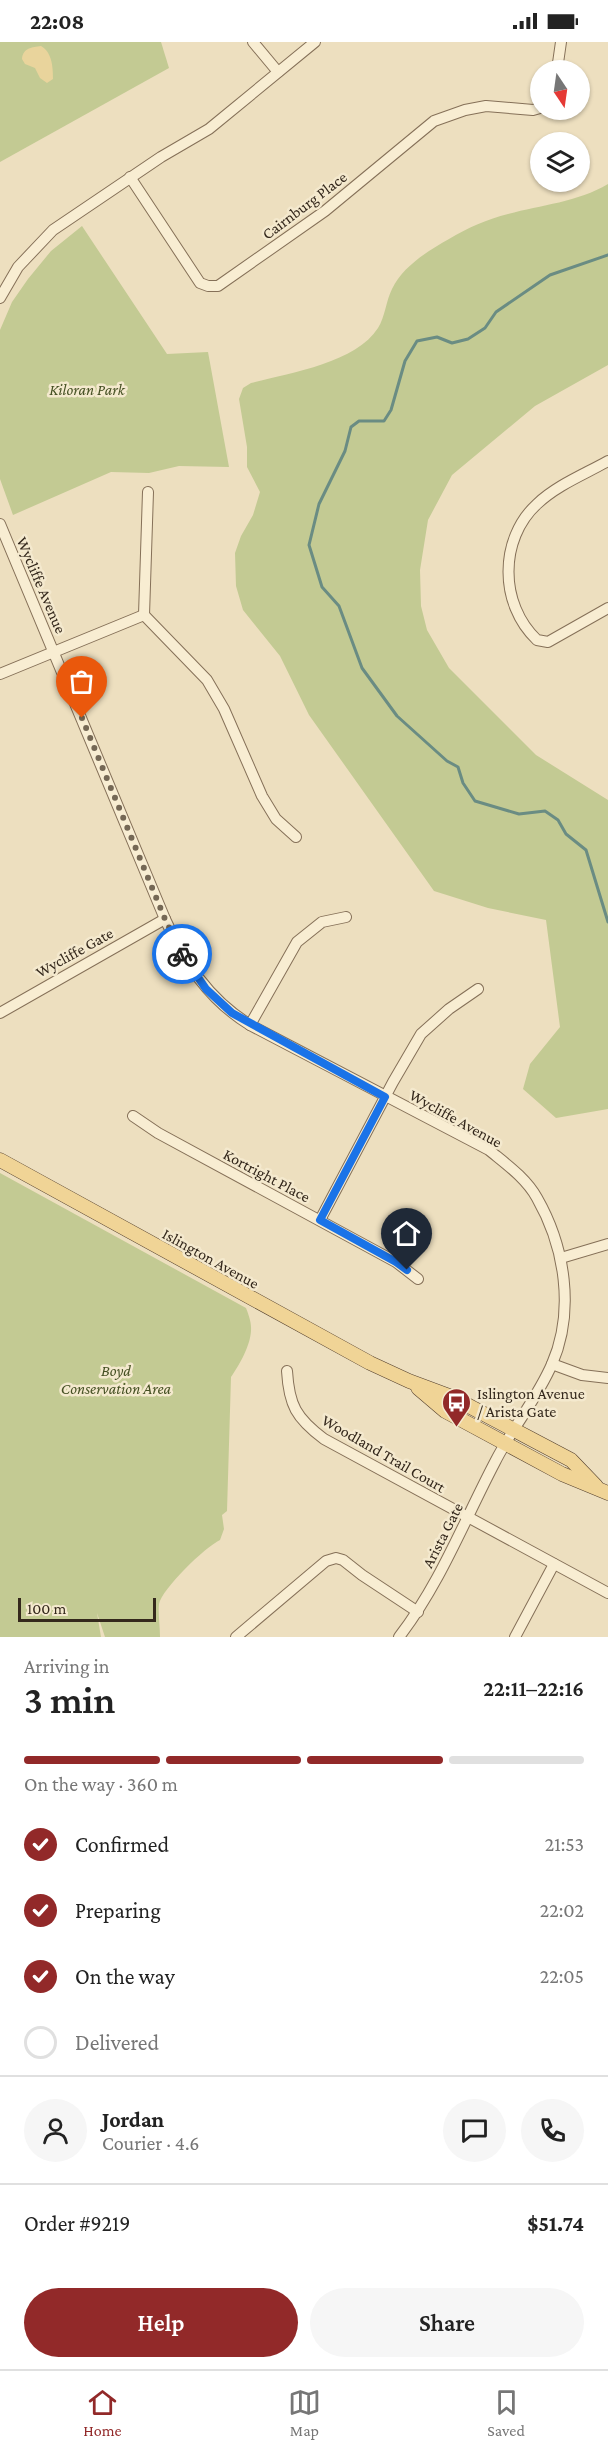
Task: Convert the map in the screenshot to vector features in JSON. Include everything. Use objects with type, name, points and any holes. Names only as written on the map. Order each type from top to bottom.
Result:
[{"type":"main road","name":"Islington Avenue","points":[[0,1160],[370,1363],[452,1397],[571,1460],[602,1490]]},
{"type":"main road","name":"Islington Avenue","points":[[410,1381],[445,1411],[562,1474],[602,1490]]},
{"type":"street","points":[[253,42],[278,72]]},
{"type":"street","points":[[0,298],[18,267],[53,230],[130,177],[209,129],[315,42]]},
{"type":"street","points":[[558,60],[561,42]]},
{"type":"street","name":"Cairnburg Place","points":[[130,177],[200,283],[218,286],[325,211],[434,121],[465,110],[486,106],[530,110]]},
{"type":"street","points":[[608,461],[552,492],[537,504],[518,530],[512,544],[508,570],[510,589],[518,613],[537,640],[548,642],[608,608]]},
{"type":"street","points":[[148,492],[144,615],[207,680],[224,709],[262,796],[276,819],[296,837]]},
{"type":"street","name":"Wycliffe Avenue","points":[[0,524],[165,919],[183,954],[206,989],[222,1005],[250,1024],[489,1150],[516,1172],[537,1196],[561,1258],[565,1289],[564,1318],[552,1364],[516,1430]]},
{"type":"street","points":[[0,675],[144,615]]},
{"type":"street","points":[[250,1024],[297,942],[322,922],[346,917]]},
{"type":"street","name":"Wycliffe Gate","points":[[0,1013],[165,919]]},
{"type":"street","points":[[320,1220],[421,1034],[449,1009],[478,989]]},
{"type":"street","name":"Kortright Place","points":[[133,1116],[158,1133],[396,1262],[418,1279]]},
{"type":"street","points":[[561,1258],[608,1244]]},
{"type":"street","points":[[552,1364],[582,1375],[608,1378]]},
{"type":"street","name":"Woodland Trail Court","points":[[287,1371],[289,1394],[295,1412],[314,1431],[468,1518],[608,1593]]},
{"type":"street","name":"Arista Gate","points":[[399,1637],[418,1612],[496,1460],[516,1430]]},
{"type":"street","points":[[236,1637],[326,1561],[336,1558],[343,1560],[418,1612]]},
{"type":"street","points":[[515,1637],[554,1564]]},
{"type":"green space","points":[[0,42],[161,42],[169,68],[0,162]]},
{"type":"green space","points":[[608,184],[608,365],[535,406],[452,475],[428,520],[420,570],[421,606],[427,630],[449,668],[536,755],[608,800],[608,1109],[556,1118],[523,1089],[530,1064],[560,1027],[546,920],[488,908],[434,891],[309,715],[280,656],[243,610],[236,586],[235,553],[241,536],[253,515],[260,492],[247,467],[247,447],[239,399],[243,388],[251,383],[320,365],[354,350],[368,340],[378,328],[390,294],[403,273],[417,260],[441,244],[493,218],[572,199]]},
{"type":"green space","name":"Kiloran Park","points":[[82,226],[167,354],[208,352],[229,467],[179,466],[149,473],[111,472],[13,515],[0,479],[0,330],[12,302],[28,279],[51,251]]},
{"type":"green space","name":"Boyd Conservation Area","points":[[0,1173],[246,1308],[251,1327],[250,1340],[242,1360],[231,1377],[227,1511],[222,1515],[224,1529],[220,1540],[185,1569],[162,1597],[159,1604],[160,1637],[105,1637],[97,1613],[101,1637],[0,1637]]},
{"type":"sand","points":[[41,46],[48,52],[52,65],[53,79],[47,83],[40,78],[35,68],[25,64],[22,59],[26,50]]},
{"type":"waterway","points":[[608,255],[550,275],[496,312],[485,328],[468,339],[452,343],[437,337],[417,341],[405,361],[391,410],[384,421],[359,421],[351,427],[345,451],[319,504],[309,545],[322,587],[339,606],[362,668],[397,716],[447,761],[458,767],[463,783],[475,801],[519,814],[545,811],[558,820],[566,834],[586,850],[608,922]]},
{"type":"way so far","points":[[82,718],[165,919],[182,954]]},
{"type":"place","name":"Islington Avenue / Arista Gate","points":[[456,1428]]},
{"type":"route","points":[[182,954],[206,989],[232,1013],[385,1097],[320,1220],[407,1270]]}]
